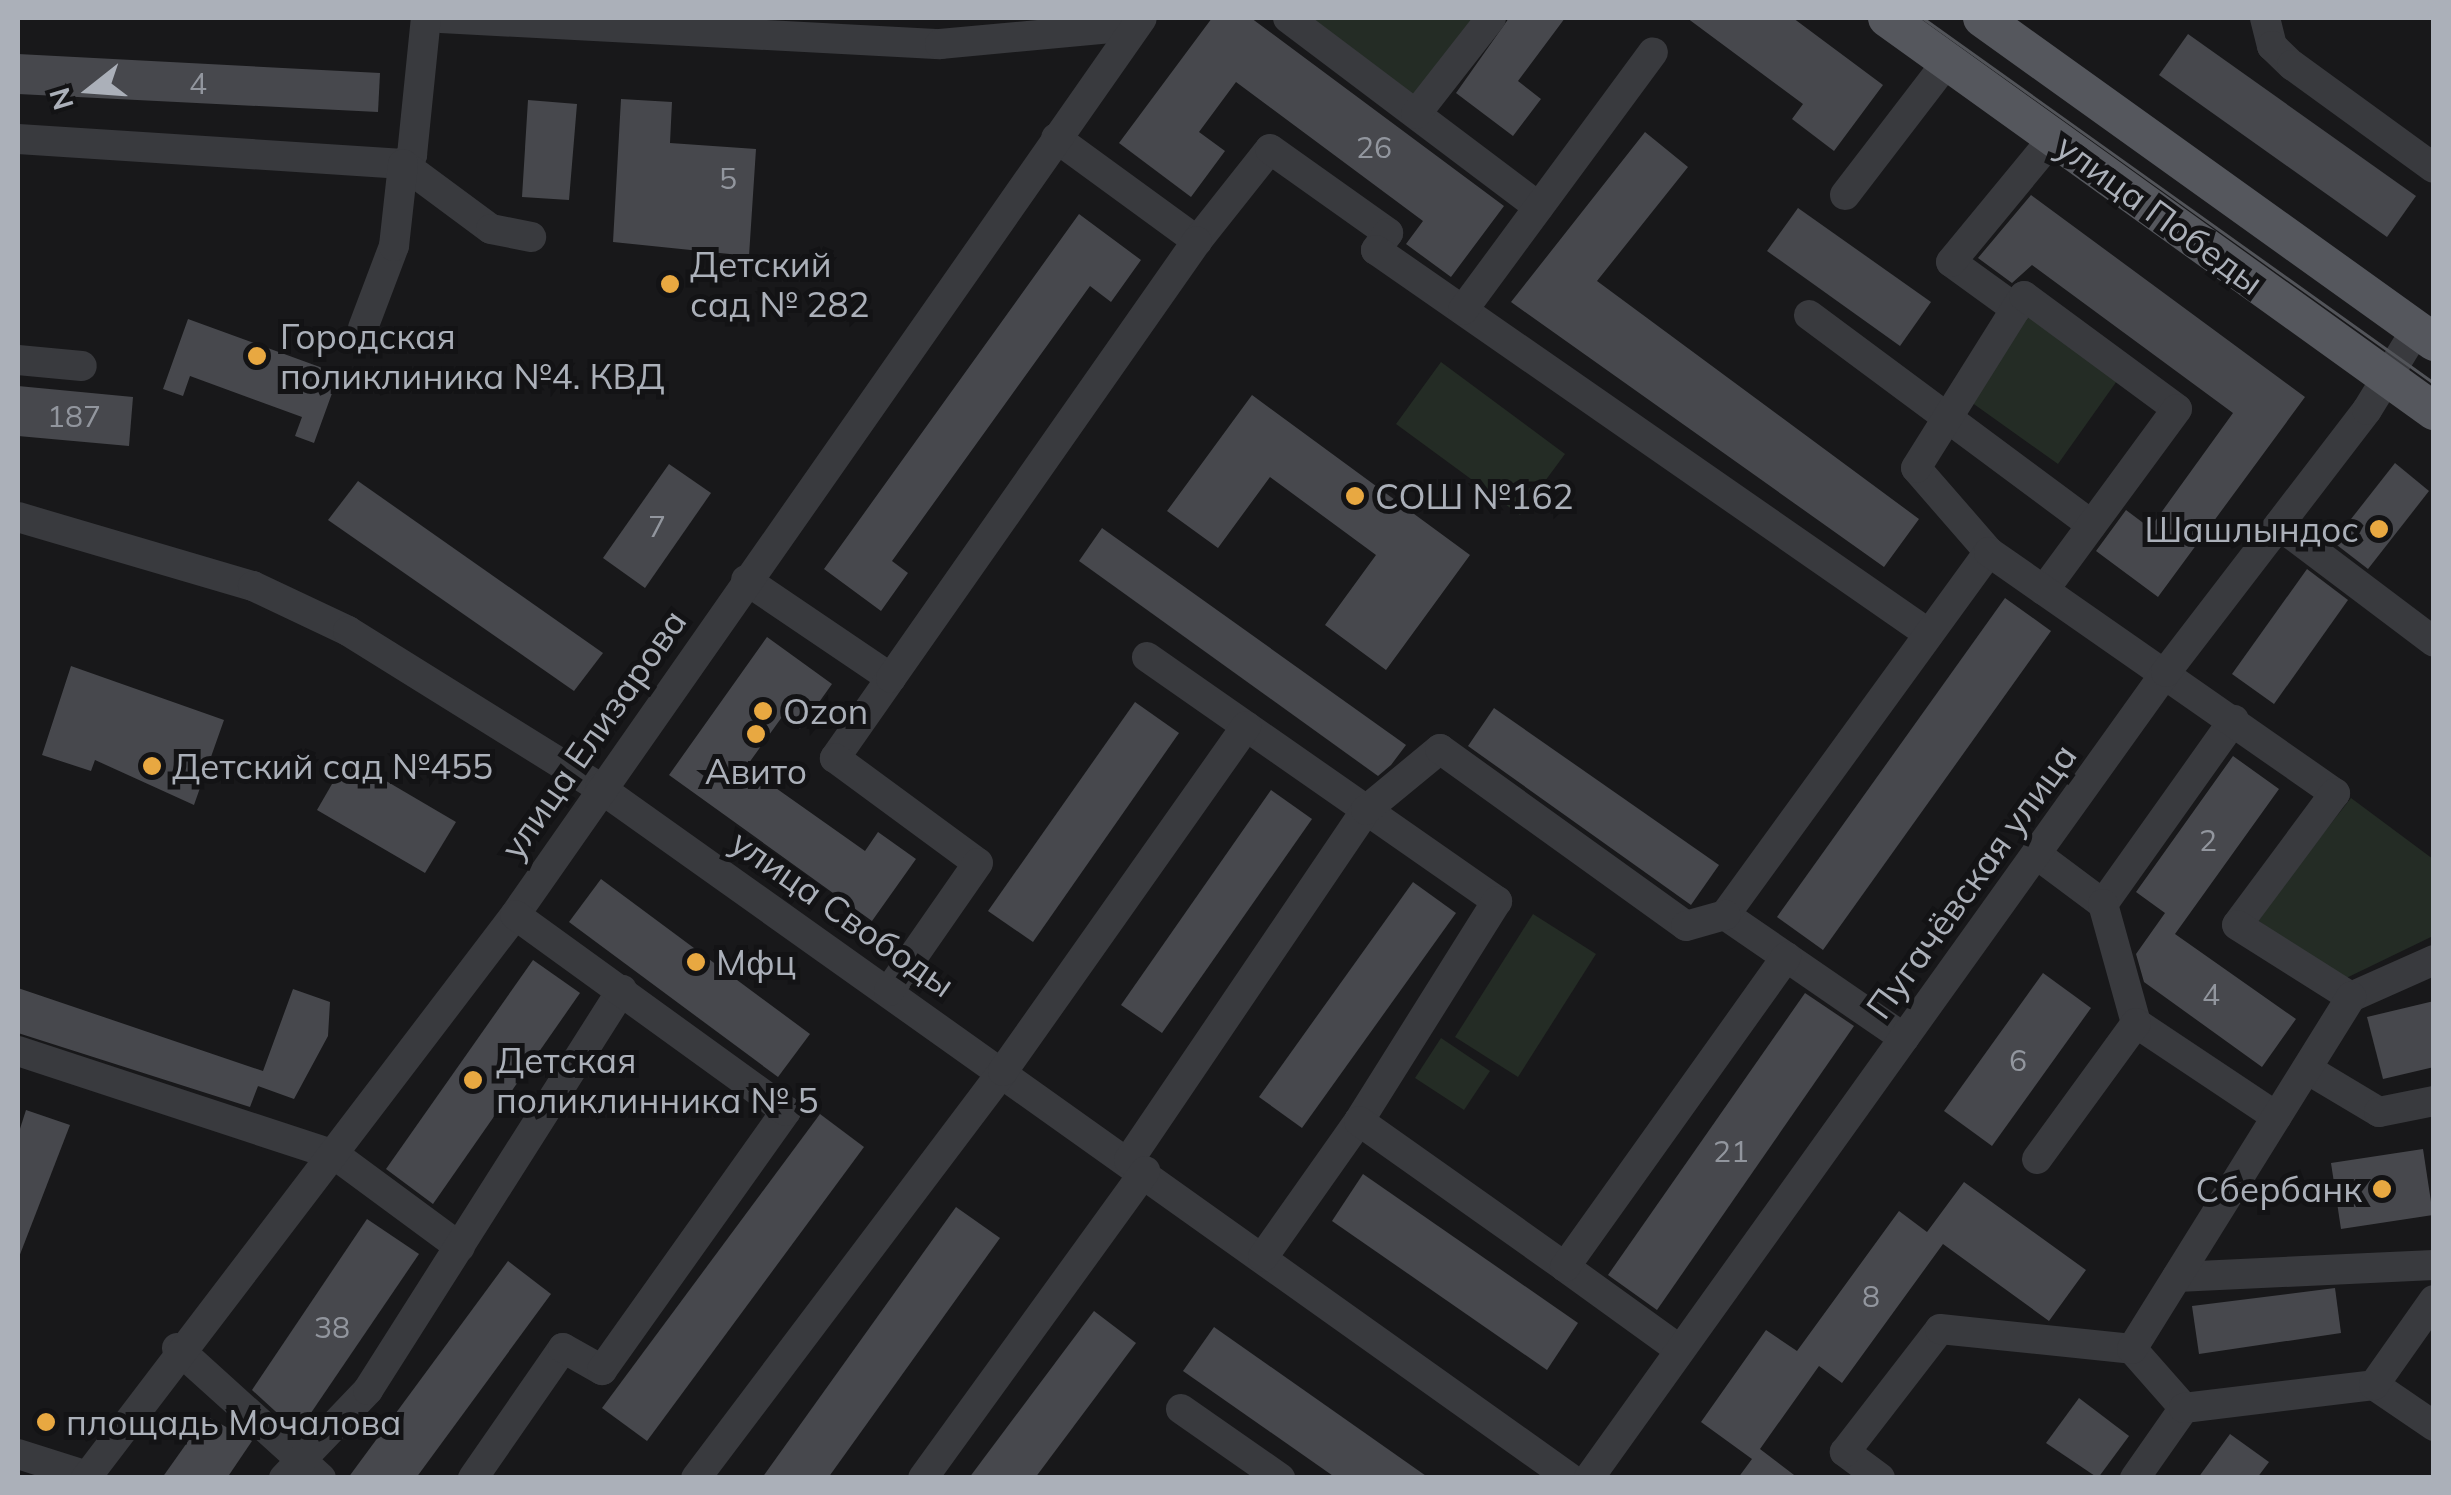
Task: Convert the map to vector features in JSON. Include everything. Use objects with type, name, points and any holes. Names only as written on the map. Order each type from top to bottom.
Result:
[{"type":"main road","name":"улица Победы","points":[[1887,18],[2434,411]]},
{"type":"main road","name":"улица Победы","points":[[1982,18],[2425,336]]},
{"type":"street","points":[[363,328],[394,246],[404,164],[412,154],[426,18]]},
{"type":"street","points":[[441,18],[940,44],[1138,22]]},
{"type":"street","points":[[1288,18],[1539,207]]},
{"type":"street","points":[[1416,114],[1492,18]]},
{"type":"street","points":[[2264,18],[2272,46],[2292,65],[2434,168]]},
{"type":"street","name":"улица Елизарова","points":[[86,1476],[177,1348],[335,1155],[515,915],[1138,22]]},
{"type":"street","points":[[1463,310],[1652,52]]},
{"type":"street","points":[[1845,195],[1948,61]]},
{"type":"street","points":[[1056,138],[1197,241]]},
{"type":"street","points":[[2016,309],[1951,262],[2054,138]]},
{"type":"street","points":[[18,139],[404,164],[491,229],[531,237]]},
{"type":"street","points":[[889,991],[978,863],[835,758],[1197,241],[1270,149],[1388,233],[1376,250],[1929,634]]},
{"type":"street","points":[[2044,590],[2177,410],[2024,296],[1916,468],[1989,552],[2335,793],[2237,925],[2352,997]]},
{"type":"street","points":[[1809,315],[2092,525]]},
{"type":"street","name":"Пугачёвская улица","points":[[1589,1478],[2166,672],[2280,525],[2386,377],[2425,336]]},
{"type":"street","points":[[18,360],[82,366]]},
{"type":"street","name":"улица Свободы","points":[[18,517],[253,586],[348,631],[600,788],[1137,1165],[1570,1478]]},
{"type":"street","points":[[2280,525],[2434,642]]},
{"type":"street","points":[[923,1478],[1137,1165],[1366,810],[1440,750],[1686,926],[1725,915],[1989,552]]},
{"type":"street","points":[[746,580],[892,678]]},
{"type":"street","points":[[1147,657],[1498,901],[1358,1120],[1263,1256]]},
{"type":"street","points":[[2103,904],[2234,720]]},
{"type":"street","points":[[696,1478],[1003,1071],[1246,726]]},
{"type":"street","points":[[2036,854],[2103,904],[2136,1023],[2276,1117]]},
{"type":"street","points":[[472,1478],[563,1348],[602,1370],[786,1111],[515,915]]},
{"type":"street","points":[[1725,915],[1904,1038]]},
{"type":"street","points":[[1565,1266],[1786,957]]},
{"type":"street","points":[[2132,1349],[2352,997],[2434,960]]},
{"type":"street","points":[[177,1348],[301,1471],[368,1390],[622,990]]},
{"type":"street","points":[[2037,1159],[2136,1023]]},
{"type":"street","points":[[18,1051],[335,1155],[460,1247]]},
{"type":"street","points":[[2307,1069],[2379,1112],[2434,1102]]},
{"type":"street","points":[[1358,1120],[1680,1350]]},
{"type":"street","points":[[2177,1277],[2434,1265]]},
{"type":"street","points":[[2374,1386],[2434,1300]]},
{"type":"street","points":[[1880,1478],[1845,1452],[1940,1329],[2132,1349],[2184,1408]]},
{"type":"street","points":[[2135,1478],[2184,1408],[2374,1386],[2434,1426]]},
{"type":"street","points":[[1180,1409],[1280,1478]]},
{"type":"street","points":[[18,1454],[86,1476]]},
{"type":"shaded area","points":[[1310,18],[1484,18],[1420,101]]},
{"type":"shaded area","points":[[2025,311],[2119,378],[2058,464],[1964,397]]},
{"type":"shaded area","points":[[1441,362],[1565,454],[1520,515],[1396,424]]},
{"type":"shaded area","points":[[2351,798],[2433,859],[2433,936],[2338,982],[2256,919]]},
{"type":"shaded area","points":[[1533,914],[1596,954],[1518,1077],[1455,1037]]},
{"type":"shaded area","points":[[1441,1038],[1490,1071],[1464,1110],[1415,1078]]},
{"type":"building","points":[[1212,18],[1251,18],[1504,206],[1451,277],[1406,244],[1423,221],[1236,82],[1199,132],[1225,151],[1191,197],[1119,143]]},
{"type":"building","points":[[1509,18],[1565,18],[1518,81],[1541,99],[1513,136],[1456,93]]},
{"type":"building","points":[[1687,18],[1793,18],[1883,85],[1834,151],[1792,119],[1803,104]]},
{"type":"building","points":[[2188,34],[2416,196],[2387,237],[2159,75]]},
{"type":"building","points":[[18,54],[380,73],[378,112],[18,94]]},
{"type":"building","points":[[621,99],[672,102],[670,143],[756,149],[749,256],[613,242]]},
{"type":"building","points":[[528,100],[577,104],[569,200],[522,197]]},
{"type":"building","points":[[1645,132],[1688,167],[1597,281],[1919,519],[1884,567],[1511,302]]},
{"type":"building","points":[[2031,195],[2305,397],[2158,597],[2096,551],[2126,510],[2150,528],[2233,413],[2032,265],[2012,283],[1978,258]]},
{"type":"building","points":[[1798,208],[1931,302],[1900,346],[1767,251]]},
{"type":"building","points":[[1079,214],[1141,260],[1111,302],[1090,286],[892,561],[908,573],[881,611],[824,569]]},
{"type":"building","points":[[188,319],[339,374],[314,443],[295,436],[302,417],[190,376],[183,396],[163,389]]},
{"type":"building","points":[[18,386],[133,397],[129,446],[18,436]]},
{"type":"building","points":[[1252,395],[1470,555],[1386,670],[1325,625],[1376,555],[1270,477],[1218,548],[1167,511]]},
{"type":"building","points":[[2395,463],[2429,491],[2368,569],[2333,542]]},
{"type":"building","points":[[669,464],[711,493],[645,588],[603,558]]},
{"type":"building","points":[[358,481],[603,653],[574,691],[328,520]]},
{"type":"building","points":[[1102,528],[1406,745],[1391,765],[1378,776],[1079,561]]},
{"type":"building","points":[[2307,569],[2348,600],[2274,704],[2232,674]]},
{"type":"building","points":[[2005,598],[2051,631],[1823,950],[1777,917]]},
{"type":"building","points":[[767,637],[832,684],[800,729],[782,717],[746,767],[865,851],[878,832],[916,859],[872,921],[669,775]]},
{"type":"building","points":[[71,666],[224,720],[194,805],[95,760],[91,771],[42,755]]},
{"type":"building","points":[[1135,702],[1179,733],[1033,942],[988,911]]},
{"type":"building","points":[[1494,708],[1719,865],[1691,905],[1468,746]]},
{"type":"building","points":[[2233,756],[2279,789],[2175,934],[2296,1019],[2262,1067],[2144,982],[2136,954],[2165,913],[2136,892]]},
{"type":"building","points":[[347,758],[456,822],[425,873],[317,810]]},
{"type":"building","points":[[1271,790],[1312,819],[1162,1033],[1121,1005]]},
{"type":"building","points":[[601,879],[810,1034],[778,1077],[569,922]]},
{"type":"building","points":[[1413,882],[1456,913],[1302,1128],[1259,1097]]},
{"type":"building","points":[[533,960],[580,993],[433,1204],[386,1169]]},
{"type":"building","points":[[2043,973],[2091,1008],[1992,1146],[1944,1111]]},
{"type":"building","points":[[18,988],[263,1071],[293,989],[330,1002],[328,1036],[294,1099],[258,1086],[250,1107],[18,1033]]},
{"type":"building","points":[[1805,993],[1854,1026],[1657,1310],[1608,1275]]},
{"type":"building","points":[[2434,1001],[2434,1067],[2383,1079],[2367,1017]]},
{"type":"building","points":[[26,1110],[70,1125],[19,1257],[18,1135]]},
{"type":"building","points":[[820,1114],[864,1147],[647,1441],[602,1408]]},
{"type":"building","name":"Сбербанк","points":[[2423,1149],[2433,1215],[2341,1229],[2331,1163]]},
{"type":"building","points":[[1363,1174],[1578,1323],[1547,1370],[1332,1221]]},
{"type":"building","points":[[1964,1182],[2086,1270],[2049,1321],[1943,1244],[1842,1383],[1819,1366],[1760,1449],[1798,1478],[1738,1478],[1752,1459],[1701,1422],[1766,1330],[1797,1351],[1899,1211],[1927,1232]]},
{"type":"building","points":[[956,1207],[1000,1238],[828,1478],[762,1478]]},
{"type":"building","points":[[367,1219],[419,1254],[298,1432],[252,1390]]},
{"type":"building","points":[[508,1261],[551,1294],[416,1478],[348,1478]]},
{"type":"building","points":[[2335,1288],[2341,1333],[2199,1354],[2192,1306]]},
{"type":"building","points":[[1094,1311],[1136,1343],[1035,1478],[969,1478]]},
{"type":"building","points":[[1214,1327],[1429,1478],[1336,1478],[1183,1371]]},
{"type":"building","points":[[2079,1398],[2129,1436],[2098,1478],[2046,1443]]},
{"type":"building","points":[[206,1416],[252,1441],[227,1478],[162,1478]]},
{"type":"building","points":[[2230,1434],[2269,1462],[2257,1478],[2198,1478]]},
{"type":"tram line","points":[[1923,18],[2434,383]]},
{"type":"place","name":"Детский сад № 282","points":[[670,284]]},
{"type":"place","name":"Городская поликлиника №4. КВД","points":[[257,356]]},
{"type":"place","name":"СОШ №162","points":[[1355,496]]},
{"type":"place","name":"Шашлындос","points":[[2379,529]]},
{"type":"place","name":"Ozon","points":[[763,711]]},
{"type":"place","name":"Авито","points":[[756,734]]},
{"type":"place","name":"Детский сад №455","points":[[152,766]]},
{"type":"place","name":"Мфц","points":[[696,962]]},
{"type":"place","name":"Детская поликлинника № 5","points":[[473,1080]]},
{"type":"place","name":"Сбербанк","points":[[2382,1189]]},
{"type":"place","name":"площадь Мочалова","points":[[46,1422]]}]
